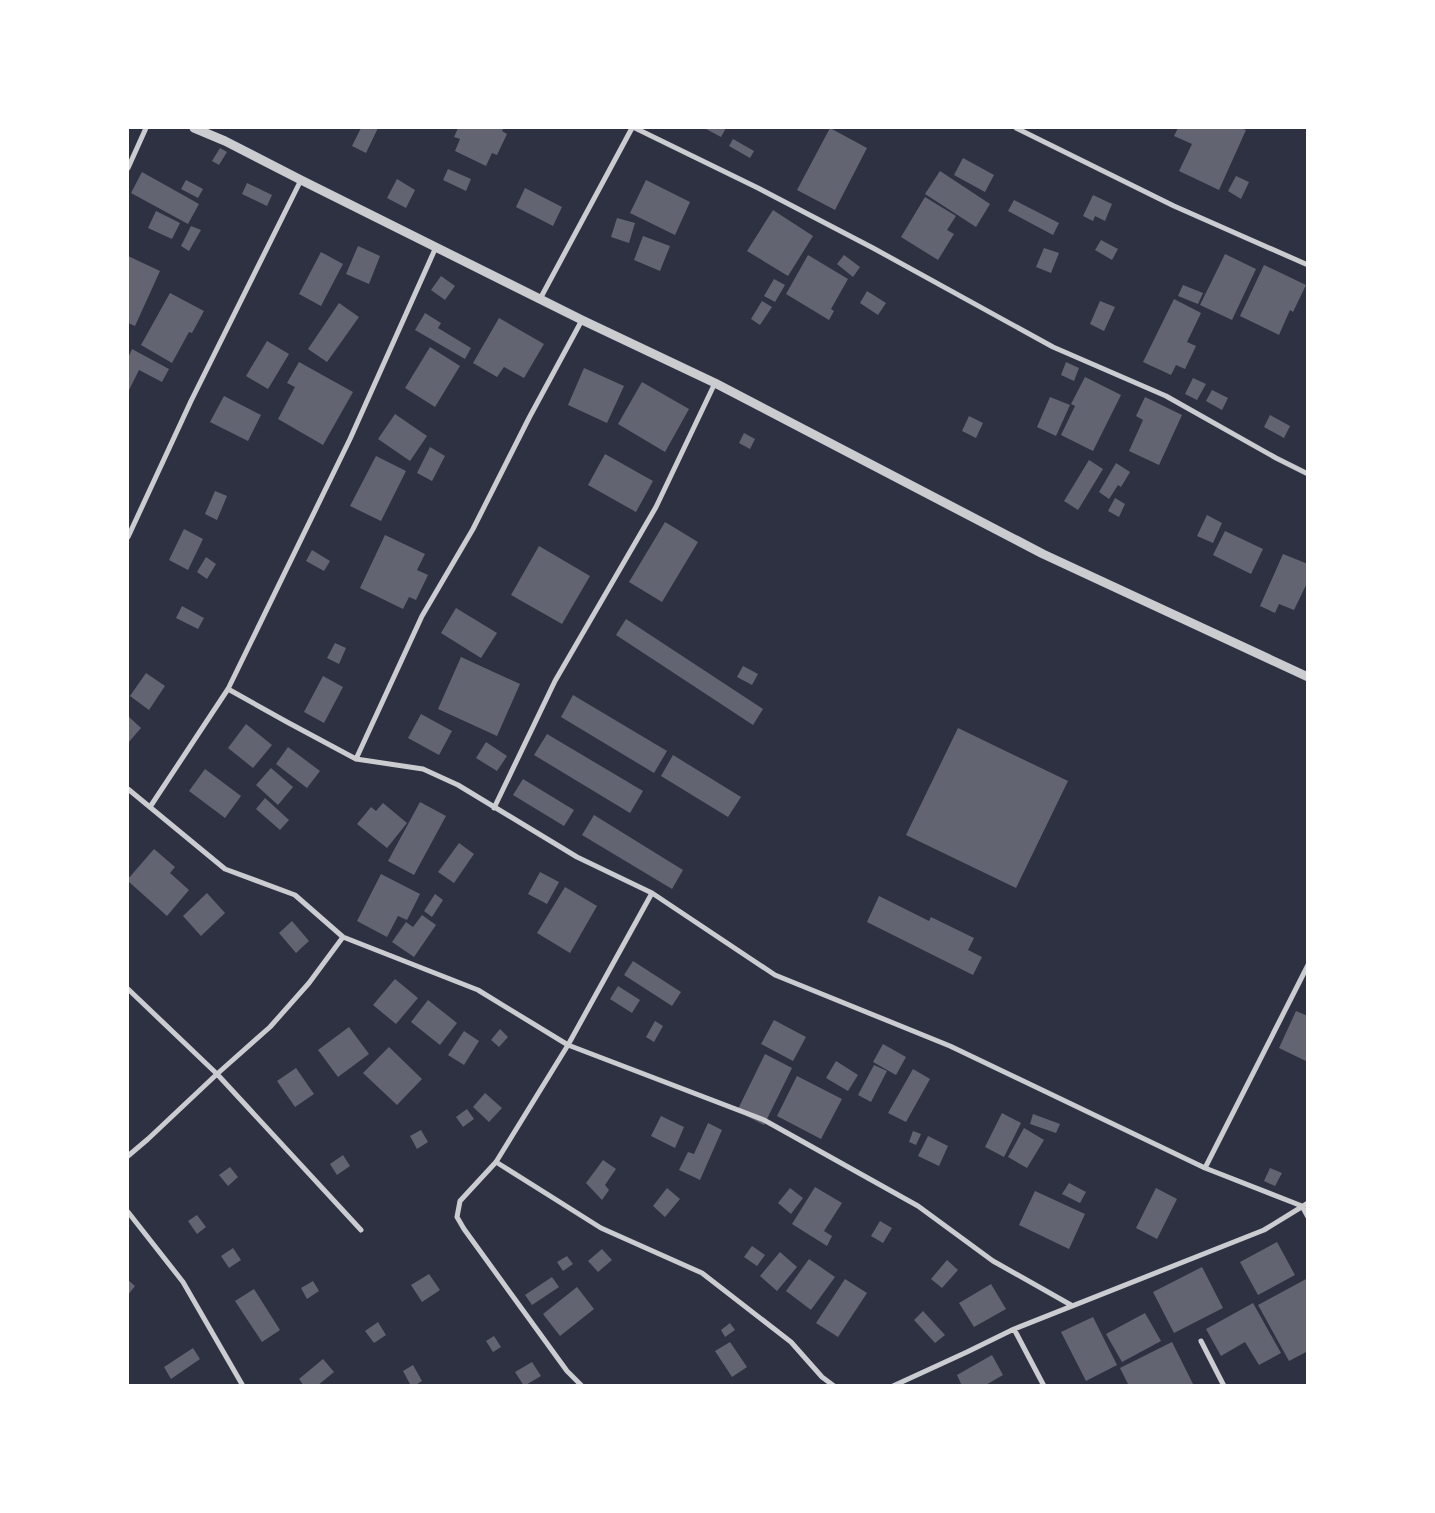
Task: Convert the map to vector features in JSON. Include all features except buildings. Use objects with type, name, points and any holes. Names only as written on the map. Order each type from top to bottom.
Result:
[{"type":"street","points":[[128,168],[146,128]]},
{"type":"street","points":[[194,128],[225,140],[301,180],[582,320],[715,383],[1043,554],[1308,676]]},
{"type":"street","points":[[540,299],[633,128],[758,188],[864,243],[1053,347],[1166,396],[1308,474]]},
{"type":"street","points":[[1016,128],[1174,206],[1308,265]]},
{"type":"street","points":[[128,537],[191,401],[301,180]]},
{"type":"street","points":[[150,807],[228,689],[350,439],[436,247]]},
{"type":"street","points":[[356,759],[422,616],[473,529],[529,418],[582,320]]},
{"type":"street","points":[[494,808],[555,681],[656,507],[715,383]]},
{"type":"street","points":[[228,689],[356,759],[423,769],[458,785],[577,857],[652,893],[775,975],[950,1046],[1205,1168],[1302,1206],[1308,1217]]},
{"type":"street","points":[[128,790],[225,869],[295,895],[343,938],[478,990],[568,1045],[764,1120],[918,1206],[993,1261],[1071,1306]]},
{"type":"street","points":[[582,1386],[562,1363],[457,1217],[460,1201],[496,1162],[568,1045],[652,893]]},
{"type":"street","points":[[128,1156],[270,1027],[309,983],[343,938]]},
{"type":"street","points":[[1205,1168],[1308,965]]},
{"type":"street","points":[[128,989],[217,1074],[361,1230]]},
{"type":"street","points":[[496,1162],[601,1228],[702,1273],[792,1342],[822,1377],[834,1386]]},
{"type":"street","points":[[893,1386],[1014,1329],[1264,1230],[1308,1203]]},
{"type":"street","points":[[128,1212],[182,1282],[243,1386]]},
{"type":"street","points":[[1014,1329],[1044,1386]]},
{"type":"street","points":[[1201,1341],[1224,1386]]}]
